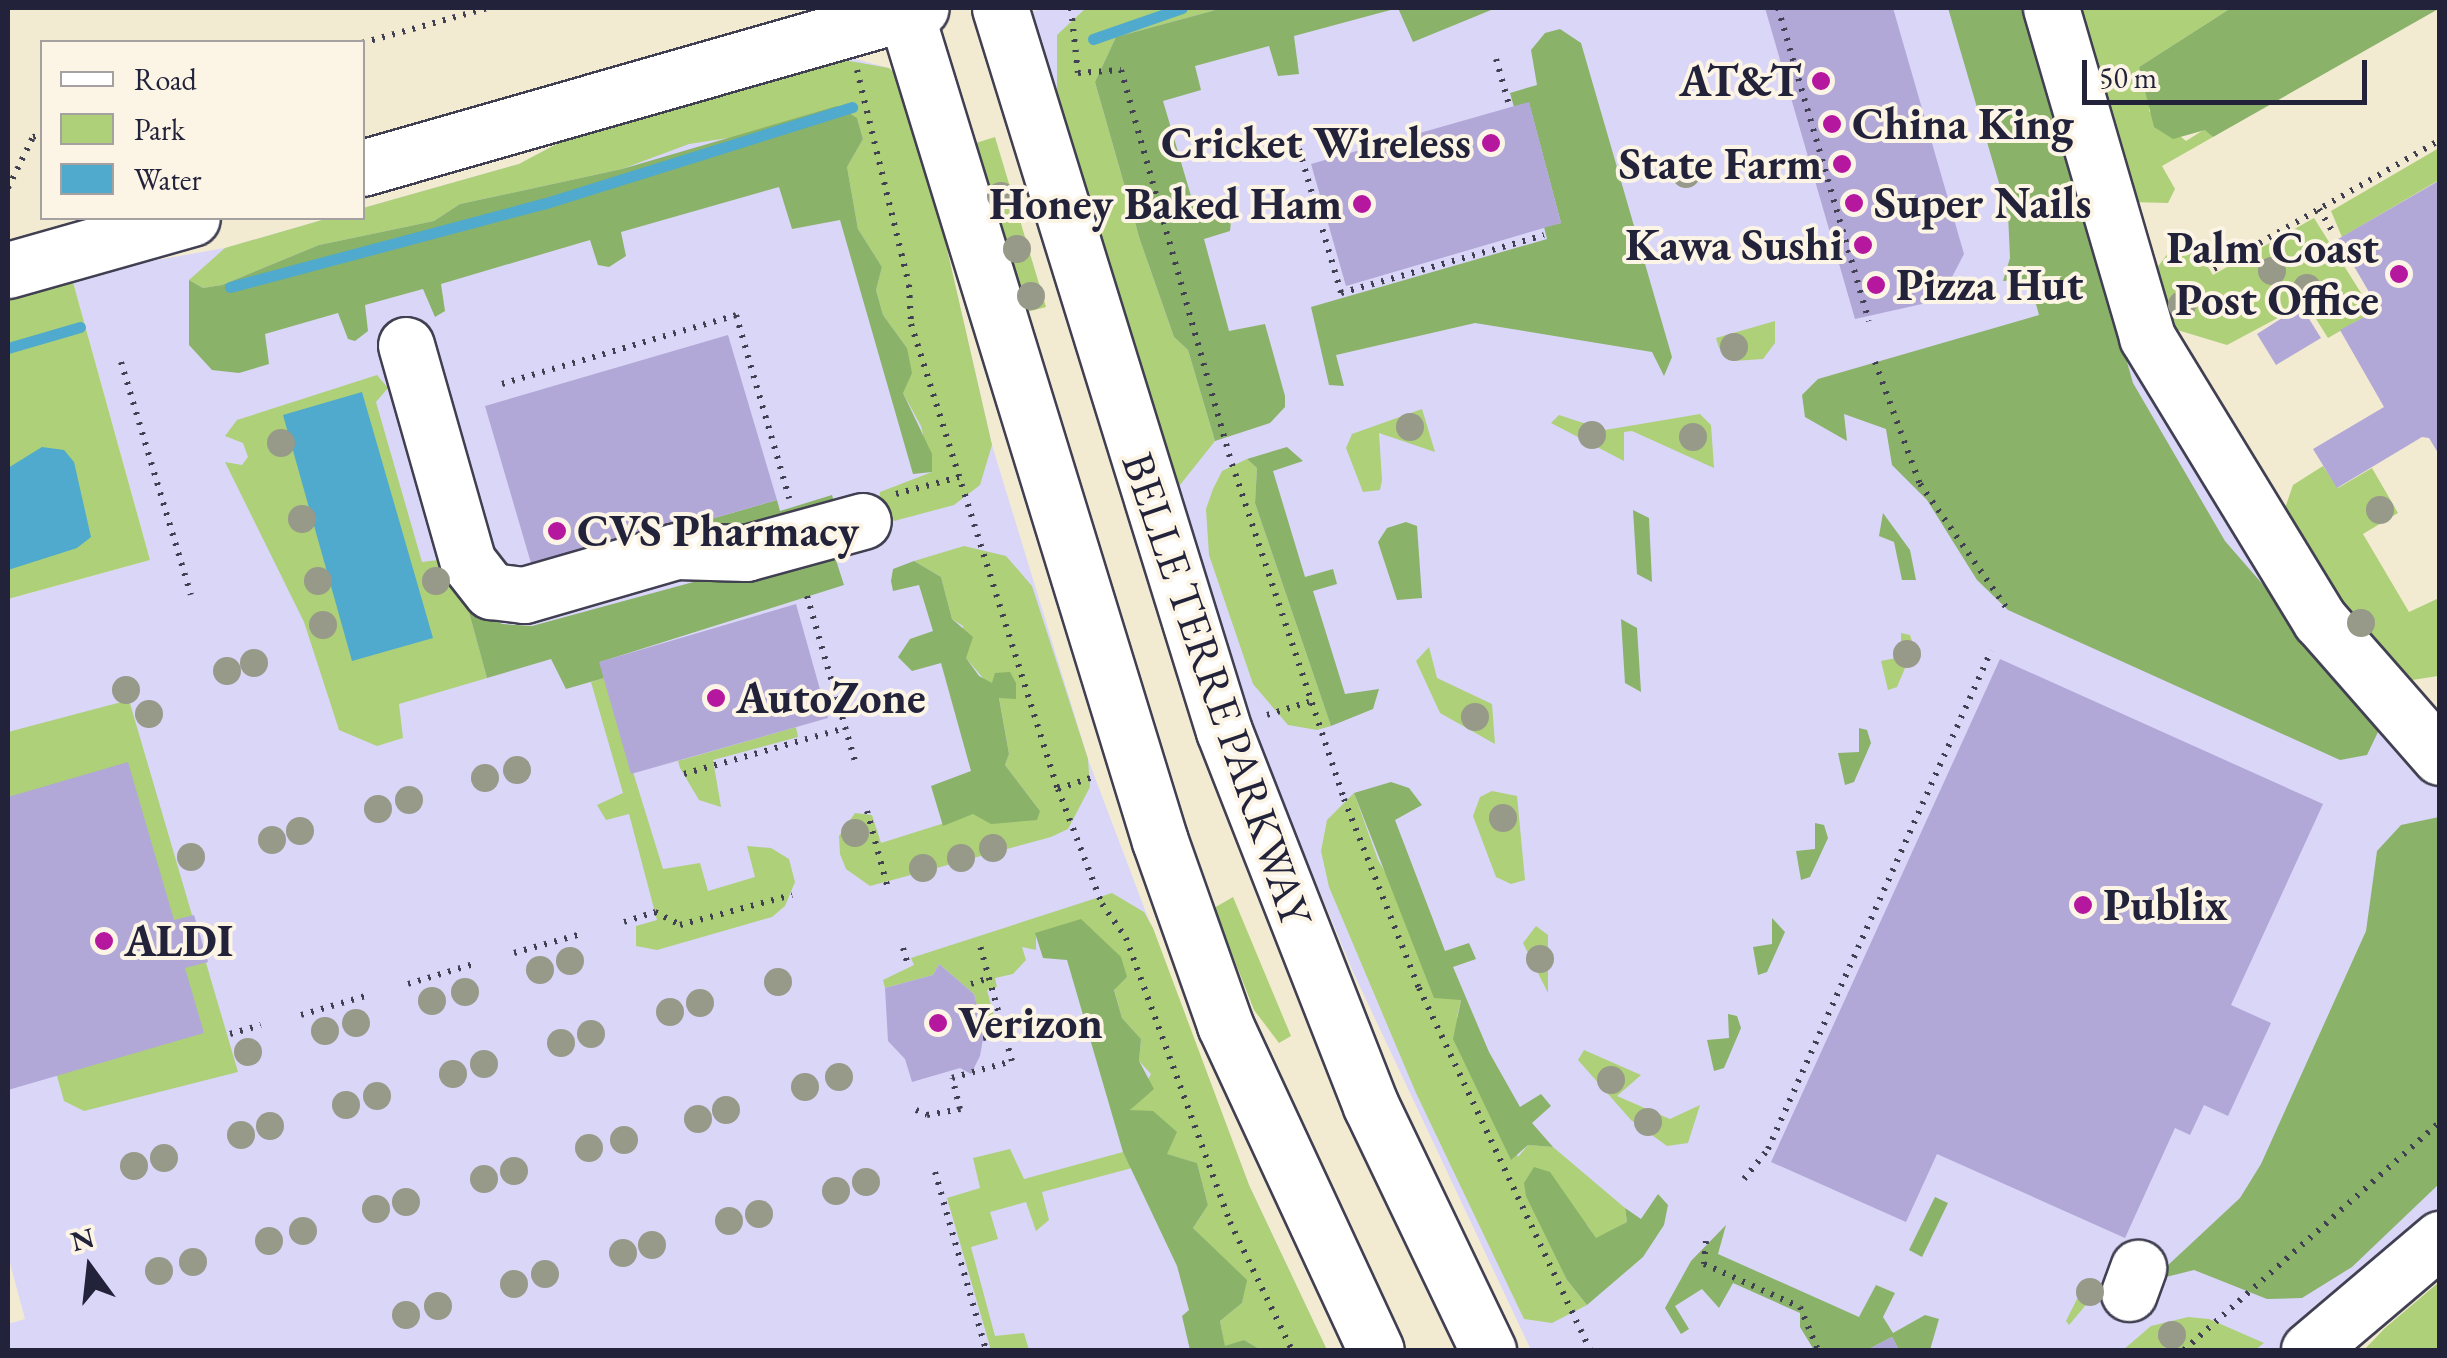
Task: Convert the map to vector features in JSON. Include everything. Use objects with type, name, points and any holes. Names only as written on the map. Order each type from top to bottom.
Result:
[{"type":"main road","name":"BELLE TERRE PARKWAY","points":[[1000,8],[1224,730],[1371,1106],[1488,1350]]},
{"type":"main road","points":[[2051,8],[2147,337],[2320,620],[2440,757]]},
{"type":"main road","name":"BELLE TERRE PARKWAY","points":[[910,9],[1081,596],[1192,933],[1225,1024],[1376,1350]]},
{"type":"main road","points":[[365,167],[910,9]]},
{"type":"main road","points":[[8,270],[185,220]]},
{"type":"main road","points":[[406,345],[464,548],[491,591],[524,595],[676,551],[746,552],[871,510]]},
{"type":"main road","points":[[2309,1350],[2440,1239]]},
{"type":"path","points":[[365,42],[486,8]]},
{"type":"path","points":[[1778,8],[1868,321]]},
{"type":"path","points":[[1072,12],[1078,73],[1120,70],[1232,464],[1310,702],[1419,988],[1590,1350]]},
{"type":"path","points":[[1064,45],[1075,43]]},
{"type":"path","points":[[851,58],[878,150],[911,324],[1058,789],[1102,904],[1126,938],[1230,1222],[1292,1350]]},
{"type":"path","points":[[1496,59],[1510,108]]},
{"type":"path","points":[[8,188],[34,136],[40,134]]},
{"type":"path","points":[[2214,269],[2440,140]]},
{"type":"path","points":[[1299,149],[1341,294],[1544,234]]},
{"type":"path","points":[[2318,208],[2335,236]]},
{"type":"path","points":[[502,384],[736,316],[790,502]]},
{"type":"path","points":[[121,362],[190,594]]},
{"type":"path","points":[[1875,362],[1920,484],[2008,610]]},
{"type":"path","points":[[871,510],[959,476]]},
{"type":"path","points":[[808,596],[854,761]]},
{"type":"path","points":[[1744,1179],[1768,1149],[1992,652]]},
{"type":"path","points":[[1275,712],[1310,702]]},
{"type":"path","points":[[684,774],[846,728]]},
{"type":"path","points":[[1058,789],[1090,778]]},
{"type":"path","points":[[868,811],[886,884]]},
{"type":"path","points":[[624,922],[655,912],[680,925],[792,895]]},
{"type":"path","points":[[514,953],[581,934]]},
{"type":"path","points":[[916,1110],[927,1116],[960,1109],[952,1078],[1012,1061],[979,942]]},
{"type":"path","points":[[903,948],[907,962]]},
{"type":"path","points":[[408,984],[474,964]]},
{"type":"path","points":[[971,984],[989,978]]},
{"type":"path","points":[[301,1015],[368,995]]},
{"type":"path","points":[[230,1034],[261,1025]]},
{"type":"path","points":[[983,1038],[1004,1034]]},
{"type":"path","points":[[2184,1350],[2440,1122]]},
{"type":"path","points":[[935,1172],[986,1350]]},
{"type":"path","points":[[1706,1240],[1704,1264],[1800,1307],[1818,1350]]},
{"type":"shaded area","points":[[1047,8],[2042,8],[2140,347],[2439,740],[2439,1223],[2288,1350],[1531,1350],[1354,974],[1197,596],[1026,13]]},
{"type":"shaded area","points":[[851,58],[889,68],[910,88],[992,445],[1088,759],[1249,1185],[1327,1350],[8,1350],[8,1324],[25,1319],[8,1256],[8,599],[150,560],[71,275],[225,248],[322,220],[365,220],[365,207],[519,164],[598,122]]},
{"type":"green space","points":[[1086,8],[1223,8],[1116,37],[1095,82],[1140,240],[1174,337],[1188,350],[1215,441],[1172,495],[1057,102],[1057,35]]},
{"type":"green space","points":[[1223,8],[1398,8],[1294,36],[1299,74],[1278,76],[1269,46],[1195,66],[1201,90],[1163,101],[1196,213],[1223,206],[1232,211],[1230,231],[1204,239],[1229,331],[1265,324],[1285,396],[1285,407],[1270,423],[1215,441],[1188,350],[1174,337],[1140,240],[1095,82],[1116,37]]},
{"type":"green space","points":[[1398,8],[1496,8],[1413,42]]},
{"type":"green space","points":[[1948,8],[2027,8],[2133,383],[2225,541],[2371,709],[2378,732],[2367,755],[2340,760],[2008,610],[1977,580],[1927,500],[1892,465],[1886,429],[1844,414],[1847,441],[1805,417],[1802,395],[1818,379],[2039,315],[2029,279],[2003,281],[2010,258],[2008,214]]},
{"type":"green space","points":[[2073,8],[2231,8],[2139,67],[2150,94],[2149,111],[2186,141],[2205,129],[2213,137],[2162,166],[2175,189],[2168,203],[2131,202]]},
{"type":"green space","points":[[2231,8],[2440,8],[2213,137],[2205,130],[2173,139],[2154,127],[2139,67]]},
{"type":"green space","points":[[1560,29],[1581,43],[1672,357],[1664,376],[1652,352],[1475,323],[1336,355],[1344,386],[1329,385],[1311,307],[1547,239],[1544,227],[1561,223],[1529,103],[1514,107],[1510,93],[1537,85],[1531,50],[1545,33]]},
{"type":"green space","points":[[833,58],[889,68],[910,88],[992,445],[980,485],[954,505],[894,521],[879,506],[880,492],[932,472],[921,426],[903,393],[907,348],[883,315],[876,290],[882,267],[858,229],[847,167],[863,139],[857,118],[689,144],[622,169],[460,204],[434,221],[319,245],[222,285],[203,288],[189,280],[225,248],[322,220],[365,220],[365,207],[519,164],[598,122]]},
{"type":"green space","points":[[837,106],[857,118],[863,139],[847,167],[858,229],[882,267],[876,290],[883,315],[907,348],[912,373],[903,393],[932,454],[932,472],[913,474],[840,220],[792,229],[779,187],[621,232],[626,256],[609,267],[598,265],[590,240],[441,284],[445,311],[435,317],[423,289],[365,305],[368,331],[355,341],[348,339],[338,313],[265,334],[269,364],[239,373],[212,370],[189,345],[189,280],[203,288],[222,285],[319,245],[434,221],[460,204],[622,169]]},
{"type":"green space","points":[[995,137],[1046,307],[1023,313],[976,143]]},
{"type":"green space","points":[[2439,148],[2439,180],[2342,237],[2331,211]]},
{"type":"green space","points":[[2314,218],[2373,312],[2328,338],[2306,303],[2227,345],[2174,329],[2155,283],[2156,269],[2172,248],[2193,242],[2213,275]]},
{"type":"green space","points":[[71,275],[150,560],[8,599],[8,293]]},
{"type":"green space","points":[[1775,321],[1775,343],[1763,359],[1733,361],[1719,348],[1716,338]]},
{"type":"green space","points":[[377,375],[388,388],[376,402],[422,562],[438,560],[467,605],[487,678],[399,704],[403,738],[377,746],[339,730],[304,622],[225,462],[242,465],[248,457],[243,443],[225,436],[237,420]]},
{"type":"green space","points":[[1422,409],[1435,452],[1379,433],[1380,490],[1363,492],[1346,448],[1352,434]]},
{"type":"green space","points":[[1700,414],[1711,425],[1714,468],[1632,431],[1624,432],[1624,461],[1551,423],[1559,415],[1605,430]]},
{"type":"green space","points":[[1287,447],[1303,461],[1273,471],[1305,577],[1333,569],[1337,584],[1313,591],[1345,694],[1379,689],[1373,709],[1331,726],[1255,503],[1257,468],[1247,459]]},
{"type":"green space","points":[[1247,459],[1257,468],[1255,503],[1331,726],[1317,730],[1288,725],[1253,684],[1209,555],[1206,509],[1213,489],[1222,471]]},
{"type":"green space","points":[[2323,466],[2338,488],[2372,468],[2398,513],[2363,534],[2409,612],[2439,598],[2438,676],[2406,681],[2390,674],[2282,517],[2293,485]]},
{"type":"green space","points":[[832,495],[836,508],[747,539],[669,531],[777,500],[780,511]]},
{"type":"green space","points":[[1633,510],[1649,518],[1652,582],[1637,574]]},
{"type":"green space","points":[[1883,513],[1910,550],[1916,580],[1902,580],[1894,542],[1879,536]]},
{"type":"green space","points":[[1406,522],[1417,526],[1422,598],[1397,600],[1378,542],[1387,528]]},
{"type":"green space","points":[[964,546],[1006,556],[1032,586],[1088,759],[1090,787],[1068,829],[1051,837],[870,886],[846,869],[840,854],[839,836],[855,813],[872,815],[881,843],[973,814],[1040,811],[1005,765],[1009,754],[999,697],[966,658],[963,626],[952,619],[941,577],[914,561]]},
{"type":"green space","points":[[822,547],[835,557],[844,585],[600,662],[604,678],[566,689],[551,659],[487,678],[467,605],[502,624],[532,626]]},
{"type":"green space","points":[[914,561],[941,577],[952,619],[973,637],[966,658],[979,676],[992,683],[995,673],[1010,672],[1016,683],[1016,699],[999,698],[1009,754],[1005,765],[1040,811],[1037,820],[991,824],[973,814],[943,826],[931,786],[971,771],[941,663],[912,671],[898,657],[910,639],[933,631],[919,585],[893,591],[893,569]]},
{"type":"green space","points":[[1621,619],[1637,628],[1641,692],[1625,683]]},
{"type":"green space","points":[[1901,633],[1910,635],[1914,647],[1897,687],[1888,690],[1881,661],[1901,657]]},
{"type":"green space","points":[[1429,647],[1437,678],[1492,704],[1495,744],[1440,713],[1416,661]]},
{"type":"green space","points":[[604,678],[663,869],[700,863],[708,891],[755,877],[747,846],[771,848],[789,859],[795,882],[785,906],[772,917],[657,950],[636,946],[636,926],[657,920],[629,814],[606,820],[597,805],[623,793],[591,682]]},
{"type":"green space","name":"ALDI","points":[[129,700],[238,1072],[84,1111],[64,1101],[8,901],[8,732]]},
{"type":"green space","points":[[796,727],[798,737],[713,760],[721,807],[699,800],[680,768],[678,761]]},
{"type":"green space","points":[[1859,728],[1867,730],[1871,743],[1854,782],[1845,785],[1838,753],[1859,752]]},
{"type":"green space","points":[[1391,782],[1409,788],[1422,805],[1395,820],[1445,951],[1469,943],[1476,959],[1453,967],[1489,1052],[1520,1107],[1541,1094],[1551,1106],[1532,1123],[1553,1147],[1528,1145],[1511,1160],[1453,1039],[1461,1000],[1434,998],[1354,793]]},
{"type":"green space","points":[[1492,791],[1517,796],[1525,880],[1511,884],[1496,877],[1473,816],[1480,797]]},
{"type":"green space","points":[[1354,793],[1378,860],[1461,999],[1457,1017],[1518,1157],[1528,1145],[1553,1147],[1625,1208],[1627,1222],[1596,1239],[1588,1226],[1524,1183],[1567,1280],[1587,1305],[1552,1323],[1524,1319],[1416,1093],[1329,887],[1321,851],[1327,820]]},
{"type":"green space","points":[[2439,817],[2439,1184],[2352,1267],[2302,1298],[2267,1299],[2194,1270],[2162,1278],[2166,1267],[2240,1198],[2261,1164],[2366,931],[2377,851],[2401,825]]},
{"type":"green space","points":[[1815,823],[1824,825],[1828,838],[1810,877],[1801,880],[1796,851],[1815,849]]},
{"type":"green space","points":[[1112,893],[1144,912],[1153,928],[1249,1185],[1327,1350],[1261,1350],[1244,1340],[1225,1347],[1220,1321],[1242,1303],[1246,1280],[1193,1228],[1208,1205],[1197,1163],[1166,1154],[1130,1111],[1151,1074],[1139,1061],[1141,1039],[1122,1018],[1114,989],[1127,977],[1036,933],[1036,950],[1022,947],[1026,960],[1013,974],[995,978],[997,987],[987,990],[997,1027],[984,1033],[974,994],[939,964],[933,975],[885,988],[883,980],[914,965],[911,958]]},
{"type":"green space","points":[[1233,897],[1291,1036],[1279,1043],[1254,1010],[1214,908]]},
{"type":"green space","points":[[1772,918],[1785,932],[1767,972],[1758,975],[1753,947],[1772,944]]},
{"type":"green space","points":[[1081,919],[1121,957],[1127,977],[1114,990],[1122,1018],[1141,1039],[1139,1061],[1154,1089],[1130,1110],[1153,1111],[1177,1132],[1167,1154],[1197,1163],[1208,1205],[1193,1228],[1247,1280],[1242,1303],[1220,1321],[1225,1346],[1244,1340],[1261,1350],[1190,1350],[1182,1316],[1189,1310],[1177,1266],[1123,1152],[1067,960],[1043,958],[1035,933]]},
{"type":"green space","points":[[1536,926],[1548,935],[1548,993],[1523,943]]},
{"type":"green space","points":[[1728,1014],[1737,1016],[1741,1028],[1724,1068],[1714,1071],[1707,1040],[1729,1038]]},
{"type":"green space","points":[[1584,1050],[1641,1075],[1617,1096],[1670,1119],[1700,1105],[1688,1143],[1667,1146],[1631,1120],[1578,1060]]},
{"type":"green space","points":[[1010,1149],[1024,1179],[1123,1152],[1132,1168],[1042,1192],[1049,1220],[1036,1231],[1026,1202],[990,1212],[998,1239],[971,1247],[995,1336],[1024,1333],[1029,1350],[991,1350],[947,1198],[980,1188],[973,1158]]},
{"type":"green space","points":[[1534,1167],[1550,1172],[1596,1238],[1627,1222],[1625,1208],[1641,1219],[1658,1194],[1668,1205],[1664,1225],[1643,1257],[1587,1305],[1567,1280],[1526,1196],[1524,1183]]},
{"type":"green space","points":[[1935,1197],[1948,1203],[1922,1257],[1909,1250]]},
{"type":"green space","points":[[1726,1225],[1718,1254],[1859,1317],[1876,1285],[1895,1293],[1883,1317],[1893,1333],[1925,1315],[1939,1319],[1930,1350],[1899,1350],[1892,1337],[1867,1350],[1814,1350],[1800,1327],[1800,1313],[1733,1283],[1719,1308],[1702,1289],[1675,1306],[1689,1329],[1681,1334],[1665,1308],[1691,1261]]},
{"type":"green space","points":[[2087,1279],[2101,1287],[2069,1325],[2066,1321]]},
{"type":"green space","points":[[2439,1282],[2439,1350],[2364,1350],[2385,1328]]},
{"type":"green space","points":[[2188,1317],[2209,1319],[2264,1343],[2255,1350],[2123,1350],[2151,1326]]},
{"type":"water","points":[[362,392],[433,638],[352,661],[283,415]]},
{"type":"water","points":[[42,447],[64,450],[74,462],[91,537],[77,548],[8,570],[8,468]]},
{"type":"building","points":[[1765,8],[1893,8],[1964,254],[1940,300],[1855,319]]},
{"type":"building","points":[[1529,102],[1561,223],[1346,286],[1311,164]]},
{"type":"building","name":"Palm Coast Post Office","points":[[2440,180],[2440,456],[2429,438],[2422,437],[2337,488],[2313,449],[2384,407],[2340,330],[2379,309],[2338,239]]},
{"type":"building","points":[[2301,306],[2321,338],[2276,365],[2257,334]]},
{"type":"building","name":"CVS Pharmacy","points":[[728,335],[777,500],[533,570],[485,406]]},
{"type":"building","name":"AutoZone","points":[[796,604],[828,718],[631,774],[599,662]]},
{"type":"building","name":"Publix","points":[[2000,659],[2323,804],[2231,1005],[2271,1023],[2228,1116],[2204,1105],[2190,1135],[2175,1128],[2125,1238],[1937,1154],[1906,1222],[1771,1162]]},
{"type":"building","name":"ALDI","points":[[128,762],[174,920],[194,915],[208,962],[185,968],[204,1033],[8,1090],[8,797]]},
{"type":"building","name":"Verizon","points":[[939,964],[974,994],[984,1033],[980,1056],[971,1074],[960,1068],[912,1082],[905,1059],[888,1041],[885,988],[933,975]]},
{"type":"building","points":[[1892,1337],[1899,1350],[1867,1350]]},
{"type":"waterway","points":[[1093,39],[1182,8]]},
{"type":"waterway","points":[[230,287],[543,204],[852,107]]},
{"type":"waterway","points":[[8,348],[80,327]]},
{"type":"place","name":"AT&T","points":[[1821,81]]},
{"type":"place","name":"China King","points":[[1832,124]]},
{"type":"place","name":"Cricket Wireless","points":[[1491,143]]},
{"type":"place","name":"State Farm","points":[[1842,164]]},
{"type":"place","name":"Super Nails","points":[[1854,203]]},
{"type":"place","name":"Honey Baked Ham","points":[[1362,204]]},
{"type":"place","name":"Kawa Sushi","points":[[1863,245]]},
{"type":"place","name":"Palm Coast Post Office","points":[[2399,274]]},
{"type":"place","name":"Pizza Hut","points":[[1876,285]]},
{"type":"place","name":"CVS Pharmacy","points":[[557,531]]},
{"type":"place","name":"AutoZone","points":[[716,698]]},
{"type":"place","name":"Publix","points":[[2083,905]]},
{"type":"place","name":"ALDI","points":[[104,941]]},
{"type":"place","name":"Verizon","points":[[938,1023]]}]
